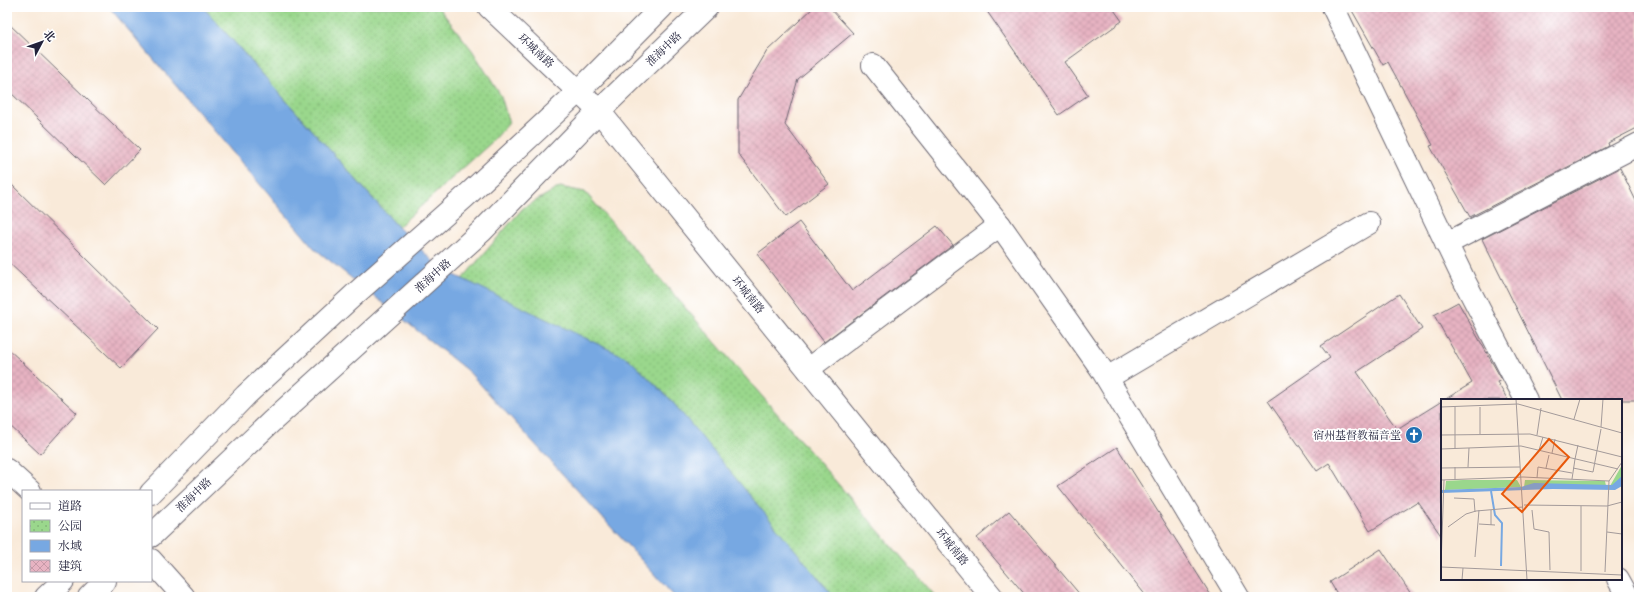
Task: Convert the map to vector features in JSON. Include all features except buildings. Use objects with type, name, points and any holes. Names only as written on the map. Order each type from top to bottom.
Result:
[{"type":"main road","name":"环城南路","points":[[489,7],[600,111],[992,597]]},
{"type":"main road","points":[[152,491],[246,395],[354,295],[465,197],[579,91],[662,7]]},
{"type":"main road","name":"淮海中路","points":[[152,535],[271,422],[482,231],[600,111],[707,7]]},
{"type":"main road","points":[[1333,7],[1446,244],[1525,399]]},
{"type":"main road","points":[[873,65],[1000,225],[1107,378],[1238,597]]},
{"type":"main road","points":[[1446,244],[1639,144]]},
{"type":"main road","points":[[1107,378],[1369,223]]},
{"type":"main road","points":[[808,369],[1000,225]]},
{"type":"main road","points":[[7,470],[29,490]]},
{"type":"main road","points":[[152,561],[184,597]]},
{"type":"main road","points":[[1619,580],[1628,597]]},
{"type":"main road","points":[[46,597],[62,582]]},
{"type":"main road","points":[[89,597],[105,582]]},
{"type":"green space","points":[[203,7],[438,7],[472,50],[501,96],[509,123],[493,141],[398,227]]},
{"type":"green space","points":[[560,187],[585,192],[936,597],[819,597],[457,285],[523,208]]},
{"type":"water","points":[[109,7],[203,7],[398,227],[440,268],[629,359],[670,399],[834,597],[675,597],[469,372],[314,248]]},
{"type":"place","name":"宿州基督教福音堂","points":[[1414,435]]}]
